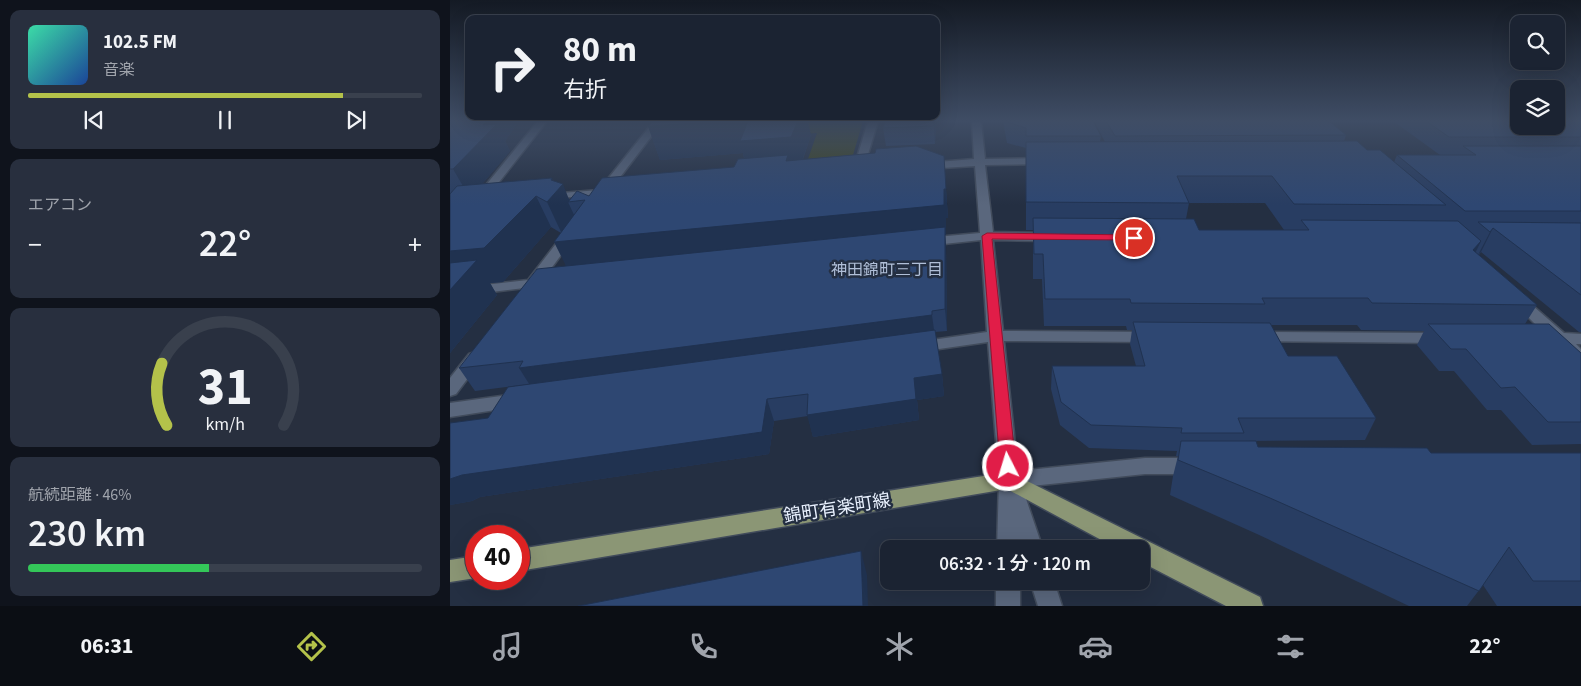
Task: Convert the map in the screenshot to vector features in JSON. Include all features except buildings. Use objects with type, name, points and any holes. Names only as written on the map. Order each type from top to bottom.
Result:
[{"type":"main road","points":[[1009,480],[1124,540]]},
{"type":"main road","name":"錦町有楽町線","points":[[530,558],[1009,480]]},
{"type":"main road","points":[[1150,554],[1251,606]]},
{"type":"main road","points":[[450,571],[465,568]]},
{"type":"street","points":[[497,201],[473,205],[519,149]]},
{"type":"street","points":[[593,205],[636,149]]},
{"type":"street","points":[[858,171],[865,149]]},
{"type":"street","points":[[979,149],[1009,480],[1009,540]]},
{"type":"street","points":[[912,167],[981,162],[1060,161]]},
{"type":"street","points":[[535,198],[618,192]]},
{"type":"street","points":[[521,299],[581,221]]},
{"type":"street","points":[[916,244],[987,236],[1064,237]]},
{"type":"street","points":[[450,293],[562,280]]},
{"type":"street","points":[[1510,293],[1581,358]]},
{"type":"street","points":[[898,350],[996,336],[1172,337]]},
{"type":"street","points":[[1242,337],[1460,338]]},
{"type":"street","points":[[1530,338],[1581,339]]},
{"type":"street","points":[[450,390],[485,345]]},
{"type":"street","points":[[450,410],[528,400]]},
{"type":"street","points":[[1009,480],[1145,466],[1214,466]]},
{"type":"street","points":[[1009,480],[1029,540]]},
{"type":"street","points":[[1008,590],[1008,606]]},
{"type":"street","points":[[1045,590],[1050,606]]},
{"type":"green space","points":[[811,149],[855,149],[853,155],[808,159]]},
{"type":"district","name":"神田錦町三丁目","points":[[887,269]]},
{"type":"route","points":[[1008,466],[987,236],[1134,238]]}]
